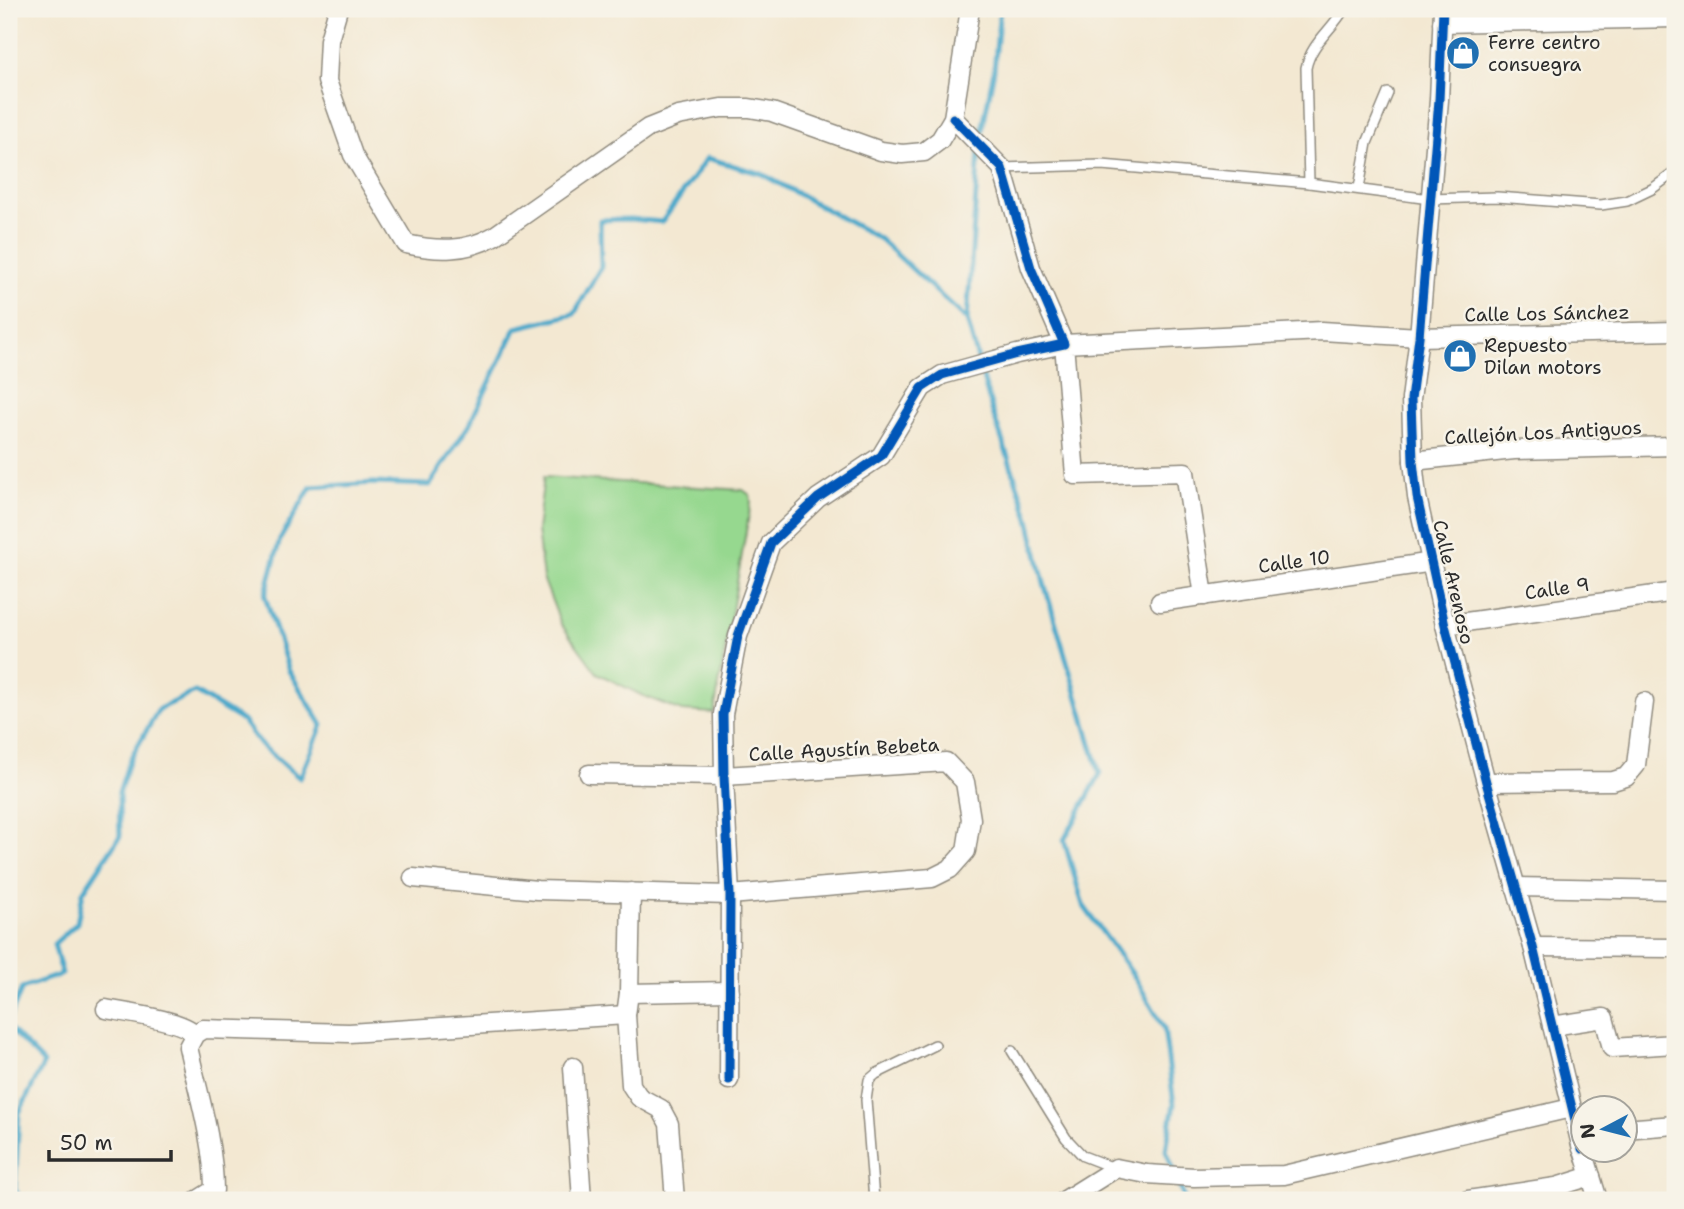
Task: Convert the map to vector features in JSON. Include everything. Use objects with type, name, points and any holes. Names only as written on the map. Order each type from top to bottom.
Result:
[{"type":"street","points":[[338,9],[329,40],[327,81],[353,155],[406,244],[440,249],[477,246],[648,128],[678,116],[721,108],[749,108],[772,112],[881,151],[902,154],[925,152],[940,140],[953,117],[970,9]]},
{"type":"street","points":[[1443,16],[1675,18]]},
{"type":"street","name":"Calle Arenoso","points":[[1443,16],[1419,337],[1411,399],[1417,498],[1445,625],[1533,947],[1568,1095]]},
{"type":"street","points":[[953,117],[999,164],[1031,268],[1064,344],[1075,475],[1185,472],[1204,596]]},
{"type":"street","name":"Calle Los Sánchez","points":[[724,776],[723,713],[738,636],[771,543],[818,498],[881,456],[922,388],[942,375],[1064,344],[1322,331],[1419,337],[1675,331]]},
{"type":"street","name":"Callejón Los Antiguos","points":[[1413,461],[1514,450],[1675,446]]},
{"type":"street","name":"Calle 10","points":[[1160,602],[1433,562]]},
{"type":"street","name":"Calle 9","points":[[1445,625],[1675,592]]},
{"type":"street","points":[[1486,782],[1613,781],[1626,777],[1636,765],[1644,702]]},
{"type":"street","name":"Calle Agustín Bebeta","points":[[413,878],[537,890],[730,895],[932,878],[950,869],[966,852],[971,819],[965,782],[946,762],[724,776],[589,774]]},
{"type":"street","points":[[724,776],[730,895],[729,1080]]},
{"type":"street","points":[[1515,887],[1675,890]]},
{"type":"street","points":[[631,892],[629,993],[626,1015],[631,1085],[639,1097],[661,1109],[669,1124],[675,1200]]},
{"type":"street","points":[[1533,947],[1675,948]]},
{"type":"street","points":[[629,993],[730,991]]},
{"type":"street","points":[[106,1009],[178,1023],[190,1028],[195,1034]]},
{"type":"street","points":[[198,1200],[214,1189],[214,1176],[188,1047],[195,1034],[203,1029],[245,1028],[349,1033],[626,1015]]},
{"type":"street","points":[[1552,1026],[1604,1018],[1612,1048],[1675,1044]]},
{"type":"street","points":[[573,1067],[582,1200]]},
{"type":"street","points":[[1065,1200],[1116,1168],[1147,1174],[1194,1177],[1284,1175],[1568,1109]]},
{"type":"street","points":[[1638,1128],[1675,1125]]},
{"type":"street","name":"Calle Arenoso","points":[[1588,1164],[1598,1200]]},
{"type":"street","points":[[1468,1200],[1556,1187],[1591,1176]]},
{"type":"lane","points":[[1309,183],[1309,55],[1344,9]]},
{"type":"lane","points":[[1359,188],[1367,144],[1388,93]]},
{"type":"lane","points":[[999,164],[1102,165],[1359,188],[1430,199],[1497,197],[1601,205],[1627,201],[1652,190],[1675,173]]},
{"type":"lane","points":[[874,1200],[866,1100],[869,1080],[876,1073],[935,1045]]},
{"type":"lane","points":[[1013,1051],[1066,1138],[1083,1156],[1116,1168]]},
{"type":"green space","points":[[544,477],[743,490],[750,495],[751,503],[714,713],[682,711],[641,695],[597,673],[561,624],[543,578],[537,530]]},
{"type":"waterway","points":[[980,141],[994,70],[1000,9]]},
{"type":"waterway","points":[[979,151],[967,320],[992,410],[1029,519],[1044,583],[1100,774],[1064,840],[1083,905],[1134,976],[1164,1028],[1174,1104],[1166,1150],[1174,1171]]},
{"type":"waterway","points":[[9,1019],[22,988],[62,974],[54,944],[77,923],[83,892],[120,836],[119,792],[130,759],[159,709],[195,692],[243,721],[261,745],[300,778],[322,725],[289,671],[265,596],[280,539],[311,487],[374,483],[430,485],[469,425],[516,328],[574,314],[601,267],[600,220],[662,222],[707,158],[762,174],[880,239],[967,320]]},
{"type":"waterway","points":[[9,1028],[44,1063],[19,1113],[15,1189],[21,1200]]},
{"type":"waterway","points":[[1177,1180],[1185,1200]]},
{"type":"cycle path","points":[[1443,9],[1439,100],[1419,337],[1411,399],[1417,497],[1445,625],[1533,947],[1569,1094]]},
{"type":"cycle path","points":[[729,1080],[730,895],[723,714],[738,636],[771,543],[818,498],[881,456],[922,388],[942,375],[1064,344],[1031,268],[1002,168],[953,118]]},
{"type":"place","name":"Ferre centro consuegra","points":[[1463,53]]},
{"type":"place","name":"Repuesto Dilan motors","points":[[1460,356]]}]
